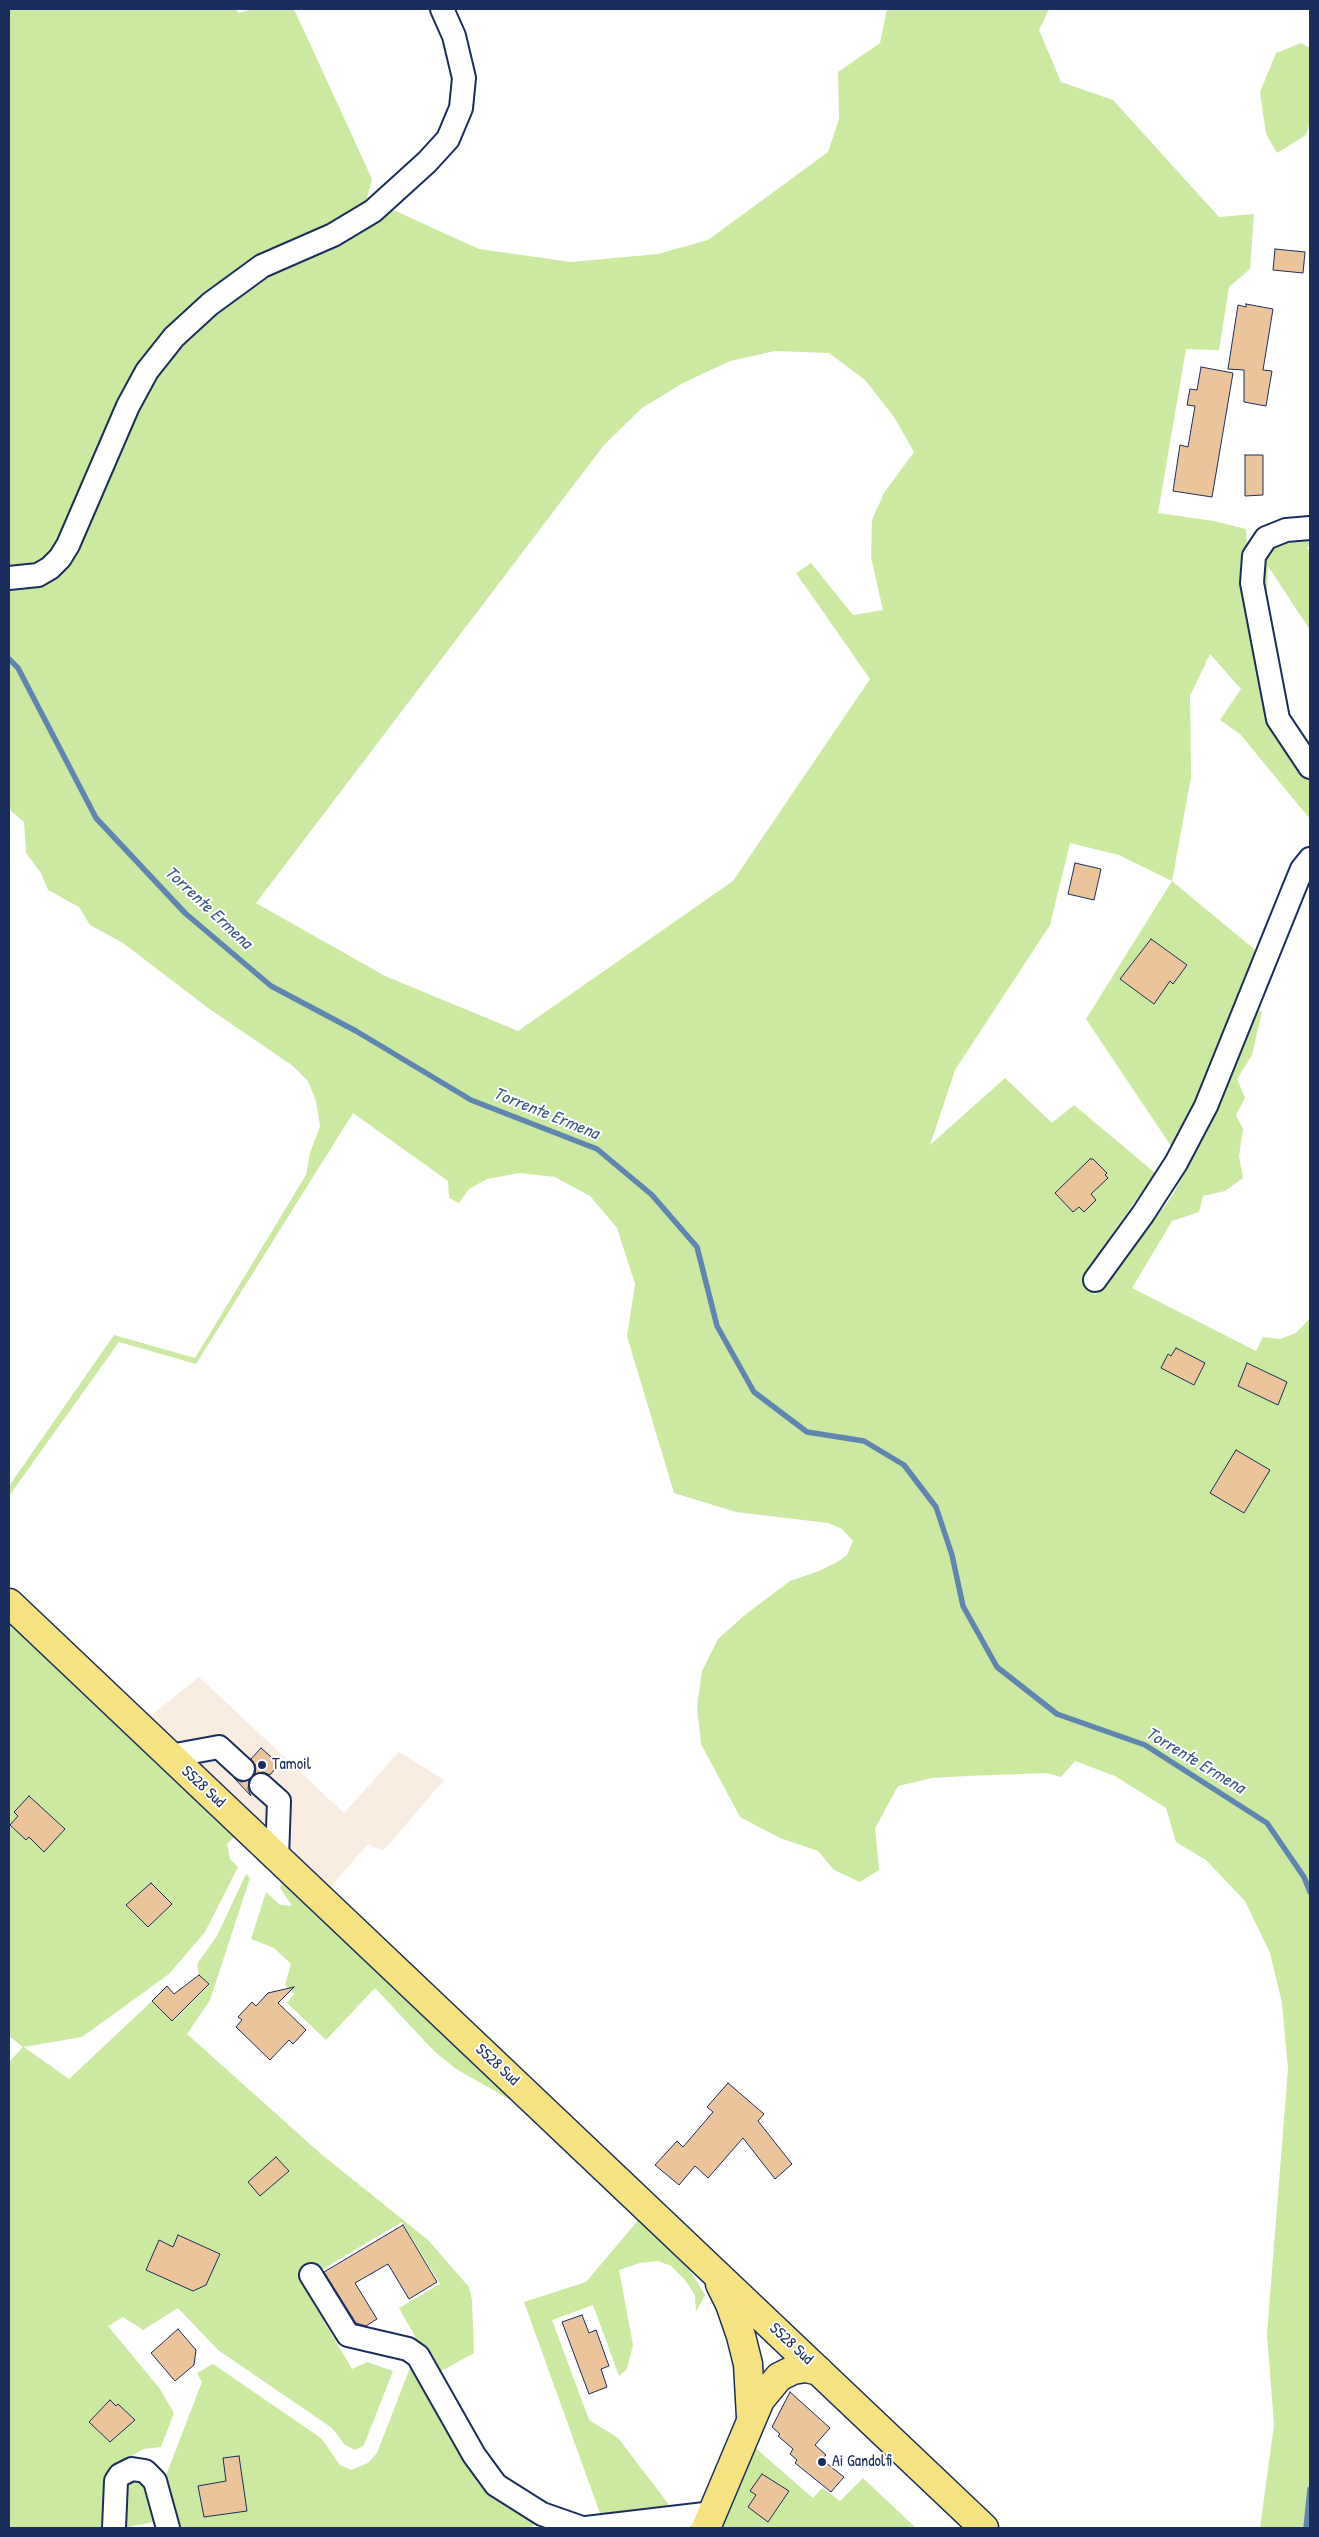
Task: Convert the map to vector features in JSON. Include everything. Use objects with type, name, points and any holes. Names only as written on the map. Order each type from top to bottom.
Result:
[{"type":"main road","name":"SS28 Sud","points":[[9,1603],[984,2528]]},
{"type":"main road","points":[[713,2270],[730,2304],[748,2364],[751,2417]]},
{"type":"main road","points":[[710,2520],[751,2417],[760,2400],[779,2377],[786,2360],[782,2336],[768,2340],[757,2348],[748,2364]]},
{"type":"main road","points":[[779,2377],[793,2370],[806,2368],[820,2371]]},
{"type":"street","points":[[9,578],[38,575],[50,568],[60,558],[68,545],[131,399],[147,371],[180,332],[210,304],[262,266],[332,236],[373,211],[448,139],[461,108],[464,78],[454,36],[442,9]]},
{"type":"street","points":[[1310,528],[1286,530],[1266,538],[1254,556],[1252,584],[1278,719],[1310,767]]},
{"type":"street","points":[[1095,1280],[1144,1214],[1176,1163],[1206,1106],[1302,869],[1310,859]]},
{"type":"street","points":[[170,1756],[218,1747],[243,1769]]},
{"type":"street","points":[[261,1785],[279,1801],[277,1858]]},
{"type":"street","points":[[310,2275],[348,2335],[408,2349],[418,2356],[474,2455],[496,2485],[542,2514],[582,2528]]},
{"type":"street","points":[[114,2528],[116,2481],[120,2475],[132,2468],[145,2471],[155,2480],[168,2528]]},
{"type":"street","points":[[586,2528],[710,2520]]},
{"type":"shaded area","points":[[199,1677],[344,1813],[399,1752],[444,1780],[383,1851],[368,1844],[328,1890],[149,1717]]},
{"type":"green space","points":[[9,9],[236,9],[238,13],[253,9],[294,9],[372,179],[366,202],[202,301],[46,559],[35,565],[9,568]]},
{"type":"green space","points":[[887,9],[1049,9],[1039,30],[1061,82],[1113,100],[1219,217],[1254,214],[1250,269],[1229,287],[1219,350],[1186,349],[1158,513],[1214,521],[1246,529],[1247,546],[1294,760],[1310,780],[1310,819],[1240,734],[1220,720],[1241,689],[1210,654],[1190,696],[1191,777],[1172,881],[1119,855],[1070,843],[1050,925],[955,1070],[930,1145],[1005,1078],[1052,1123],[1074,1105],[1155,1173],[1088,1268],[1086,1282],[1095,1295],[1109,1282],[1172,1196],[1212,1123],[1256,1009],[1262,1012],[1252,1055],[1237,1079],[1245,1098],[1236,1115],[1243,1129],[1239,1156],[1243,1178],[1225,1191],[1203,1196],[1199,1212],[1172,1221],[1132,1288],[1256,1351],[1263,1337],[1280,1339],[1296,1333],[1310,1318],[1310,2528],[1260,2528],[1274,2425],[1267,2334],[1288,2069],[1282,2003],[1270,1953],[1245,1901],[1206,1860],[1176,1842],[1166,1808],[1115,1776],[1075,1761],[1061,1777],[1046,1773],[967,1776],[932,1778],[898,1786],[875,1828],[879,1870],[860,1882],[834,1870],[818,1851],[780,1838],[740,1817],[701,1744],[697,1707],[702,1671],[718,1639],[746,1614],[790,1581],[819,1571],[837,1562],[847,1555],[853,1541],[842,1529],[828,1523],[736,1512],[674,1493],[627,1336],[635,1284],[617,1228],[590,1196],[555,1177],[520,1173],[487,1179],[469,1189],[459,1203],[449,1198],[448,1181],[353,1113],[196,1364],[119,1342],[9,1496],[9,1486],[114,1335],[195,1358],[306,1175],[310,1153],[320,1126],[316,1101],[308,1081],[293,1066],[208,1008],[123,943],[90,925],[79,907],[48,890],[41,873],[26,853],[24,822],[9,809],[9,585],[34,583],[145,391],[181,342],[255,280],[391,209],[479,249],[571,262],[658,254],[708,240],[828,152],[839,119],[838,72],[880,43]],"holes":[[[775,351],[829,353],[865,380],[894,417],[914,452],[884,493],[872,520],[871,557],[883,610],[853,615],[811,563],[796,573],[870,679],[733,881],[518,1031],[385,976],[256,903],[604,445],[642,408],[683,383],[730,361]]]},
{"type":"green space","points":[[1301,43],[1310,48],[1310,122],[1306,135],[1277,153],[1266,134],[1260,92],[1276,53]]},
{"type":"green space","points":[[1310,536],[1310,547],[1307,547],[1310,553],[1310,630],[1268,566],[1266,609],[1261,578],[1263,561],[1269,551],[1277,544]]},
{"type":"green space","points":[[1172,881],[1260,954],[1187,1123],[1173,1149],[1086,1019]]},
{"type":"green space","points":[[9,1621],[235,1836],[227,1844],[230,1859],[238,1867],[205,1932],[169,1974],[82,2037],[24,2047],[69,2079],[152,2001],[173,2021],[209,1985],[199,1975],[197,1964],[217,1936],[246,1874],[250,1878],[210,2000],[187,2034],[321,2154],[428,2240],[469,2287],[472,2300],[474,2353],[436,2374],[399,2308],[440,2284],[402,2222],[301,2282],[352,2369],[367,2362],[393,2371],[366,2440],[363,2446],[355,2450],[345,2445],[332,2428],[218,2350],[178,2308],[143,2330],[123,2317],[108,2326],[160,2389],[174,2413],[161,2447],[143,2449],[116,2466],[105,2528],[9,2528],[9,2062],[23,2047],[9,2036]]},
{"type":"green space","points":[[283,1882],[518,2104],[456,2069],[434,2051],[375,1988],[326,2040],[287,2003],[294,1994],[285,1985],[291,1964],[274,1948],[251,1939],[266,1892],[280,1905],[292,1906],[280,1888]]},
{"type":"green space","points":[[640,2218],[687,2266],[705,2295],[696,2312],[695,2295],[685,2280],[671,2266],[658,2261],[640,2263],[619,2270],[633,2345],[627,2369],[619,2376],[593,2305],[552,2320],[589,2420],[618,2438],[673,2510],[602,2519],[524,2302],[586,2282]]},
{"type":"green space","points":[[413,2360],[536,2519],[532,2528],[175,2528],[163,2483],[202,2382],[197,2373],[213,2364],[321,2438],[340,2465],[351,2470],[368,2463],[377,2453]]},
{"type":"green space","points":[[754,2447],[813,2498],[822,2488],[840,2501],[863,2478],[916,2528],[718,2528]]},
{"type":"green space","points":[[143,2478],[159,2521],[123,2528],[125,2481]]},
{"type":"building","points":[[1275,249],[1305,252],[1303,273],[1273,270]]},
{"type":"building","points":[[1246,304],[1273,309],[1263,370],[1272,371],[1266,406],[1244,402],[1244,370],[1228,369],[1238,305],[1246,307]]},
{"type":"building","points":[[1201,367],[1233,373],[1212,497],[1173,491],[1180,445],[1188,447],[1195,406],[1187,405],[1190,389],[1197,390]]},
{"type":"building","points":[[1245,455],[1263,455],[1263,495],[1245,496]]},
{"type":"building","points":[[1075,863],[1101,869],[1094,900],[1068,894]]},
{"type":"building","points":[[1151,939],[1187,965],[1173,984],[1170,981],[1154,1004],[1120,979]]},
{"type":"building","points":[[1090,1159],[1093,1159],[1107,1173],[1105,1175],[1108,1178],[1091,1194],[1096,1200],[1084,1212],[1079,1207],[1073,1212],[1055,1193]]},
{"type":"building","points":[[1176,1348],[1205,1363],[1194,1385],[1161,1368],[1168,1354],[1171,1356]]},
{"type":"building","points":[[1247,1363],[1287,1382],[1278,1405],[1238,1386]]},
{"type":"building","points":[[1236,1450],[1270,1470],[1244,1513],[1210,1493]]},
{"type":"building","points":[[261,1748],[279,1764],[270,1775],[263,1772],[255,1774],[256,1766],[251,1759]]},
{"type":"building","points":[[234,1778],[241,1782],[249,1780],[248,1789],[251,1796]]},
{"type":"building","points":[[29,1796],[65,1829],[44,1852],[29,1837],[26,1840],[10,1825],[18,1816],[14,1812]]},
{"type":"building","points":[[151,1883],[172,1904],[148,1927],[126,1905]]},
{"type":"building","points":[[199,1975],[209,1984],[172,2021],[152,2001],[167,1986],[174,1994]]},
{"type":"building","points":[[294,1987],[278,2003],[306,2030],[293,2044],[289,2040],[270,2060],[236,2027],[242,2020],[238,2017],[252,2002],[256,2006],[268,1993]]},
{"type":"building","points":[[728,2083],[764,2114],[758,2121],[792,2164],[775,2179],[743,2138],[708,2178],[695,2166],[679,2185],[655,2165],[677,2141],[683,2147],[713,2112],[707,2107]]},
{"type":"building","points":[[276,2157],[289,2171],[260,2196],[248,2182]]},
{"type":"building","points":[[403,2225],[437,2282],[409,2299],[388,2264],[355,2283],[377,2319],[366,2326],[356,2323],[324,2272]]},
{"type":"building","points":[[178,2235],[220,2254],[206,2285],[193,2291],[146,2270],[159,2240],[173,2247]]},
{"type":"building","points":[[582,2315],[589,2333],[596,2330],[609,2366],[601,2369],[607,2387],[589,2394],[562,2322]]},
{"type":"building","points":[[178,2329],[196,2350],[194,2365],[175,2381],[151,2353]]},
{"type":"building","points":[[790,2392],[830,2428],[815,2445],[826,2455],[821,2459],[844,2477],[831,2492],[795,2463],[797,2460],[790,2454],[793,2449],[778,2436],[780,2434],[772,2427]]},
{"type":"building","points":[[110,2400],[116,2406],[118,2404],[135,2420],[110,2442],[89,2422]]},
{"type":"building","points":[[239,2456],[247,2511],[204,2517],[198,2486],[226,2481],[223,2458]]},
{"type":"building","points":[[762,2474],[789,2491],[768,2522],[748,2507],[756,2495],[750,2491]]},
{"type":"waterway","name":"Torrente Ermena","points":[[9,659],[18,668],[96,818],[185,913],[271,986],[356,1031],[471,1100],[597,1149],[652,1195],[697,1247],[717,1326],[754,1392],[807,1432],[864,1441],[904,1465],[936,1507],[952,1555],[963,1606],[997,1667],[1057,1714],[1145,1745],[1267,1823],[1304,1877],[1310,1892]]},
{"type":"waterway","name":"Torrente Ermena","points":[[1306,2528],[1310,2489]]},
{"type":"place","name":"Tamoil","points":[[262,1765]]},
{"type":"place","name":"Ai Gandolfi","points":[[822,2462]]}]
